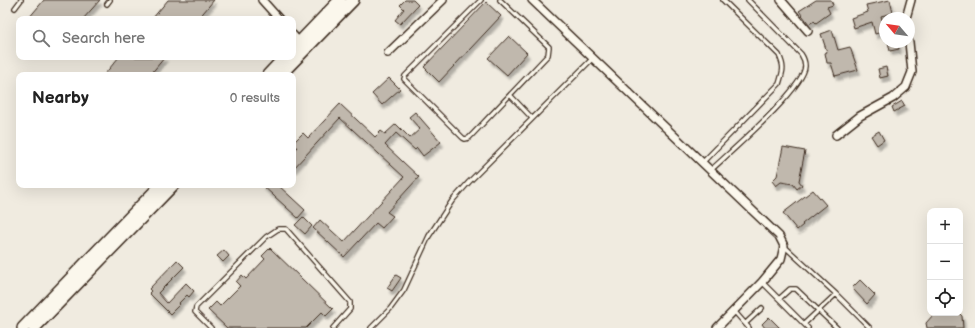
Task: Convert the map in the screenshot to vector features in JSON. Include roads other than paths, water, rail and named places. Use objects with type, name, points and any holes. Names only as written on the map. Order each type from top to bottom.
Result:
[{"type":"highway","points":[[296,41],[340,0]]},
{"type":"highway","points":[[296,59],[353,0]]},
{"type":"highway","points":[[271,72],[282,60]]},
{"type":"highway","points":[[283,72],[295,60]]},
{"type":"highway","points":[[23,328],[158,188]]},
{"type":"highway","points":[[34,328],[170,188]]},
{"type":"street","points":[[262,0],[276,16]]},
{"type":"street","points":[[388,53],[443,0]]},
{"type":"street","points":[[532,0],[779,236],[784,246],[781,259],[762,282],[717,328]]},
{"type":"street","points":[[781,0],[808,32]]},
{"type":"street","points":[[908,12],[911,0]]},
{"type":"street","points":[[836,136],[860,116],[893,98],[906,87],[912,72],[910,48]]},
{"type":"lane","points":[[15,8],[21,0]]},
{"type":"lane","points":[[481,0],[404,79],[465,139],[469,138],[548,55],[550,51],[549,47],[500,0]]},
{"type":"lane","points":[[701,163],[779,84],[783,72],[783,65],[779,55],[723,0]]},
{"type":"lane","points":[[710,171],[778,106],[800,82],[806,65],[801,54],[748,0]]},
{"type":"lane","points":[[373,327],[390,309],[404,290],[429,236],[452,201],[532,118],[593,58]]},
{"type":"lane","points":[[510,95],[532,118]]},
{"type":"lane","points":[[211,328],[195,312],[196,307],[266,237],[278,229],[286,229],[350,302],[350,309],[333,328]]},
{"type":"lane","points":[[784,246],[870,328]]},
{"type":"lane","points":[[762,282],[808,328]]},
{"type":"lane","points":[[779,299],[790,289],[796,289],[837,328]]},
{"type":"lane","points":[[804,324],[836,294]]},
{"type":"lane","points":[[746,323],[762,308]]},
{"type":"lane","points":[[734,310],[749,328]]}]
